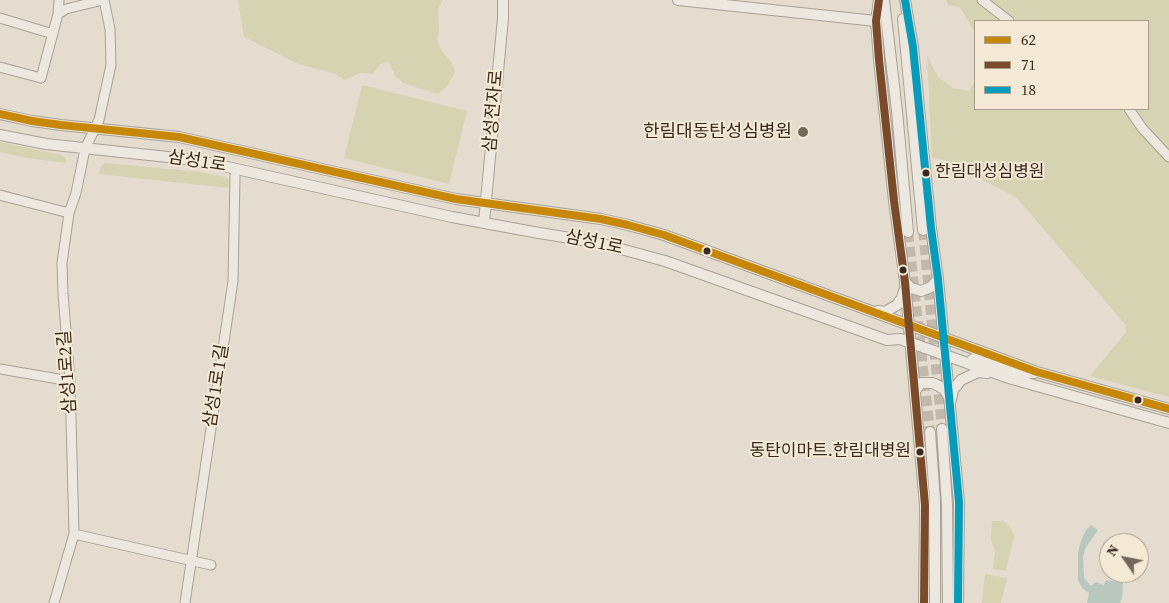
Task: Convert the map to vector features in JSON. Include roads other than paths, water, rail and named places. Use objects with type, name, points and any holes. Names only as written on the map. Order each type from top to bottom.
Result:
[{"type":"street","points":[[0,67],[41,78],[58,14],[59,0]]},
{"type":"street","points":[[58,14],[66,9],[103,0]]},
{"type":"street","name":"삼성1로2길","points":[[54,603],[74,534],[70,381],[62,294],[62,263],[69,213],[76,193],[87,145],[96,128],[111,65],[110,30],[103,0]]},
{"type":"street","name":"삼성전자로","points":[[484,222],[484,203],[503,18],[503,0]]},
{"type":"street","points":[[678,0],[876,21]]},
{"type":"street","points":[[879,0],[876,21],[894,201],[905,282],[925,505],[924,603]]},
{"type":"street","points":[[884,0],[908,232]]},
{"type":"street","points":[[904,0],[904,50],[923,230]]},
{"type":"street","points":[[904,0],[913,47],[946,356],[959,502],[958,603]]},
{"type":"street","points":[[982,0],[1008,20]]},
{"type":"street","points":[[0,18],[53,34]]},
{"type":"street","points":[[1130,110],[1142,128],[1169,157]]},
{"type":"street","name":"삼성1로","points":[[0,114],[42,123],[179,137],[456,198],[601,219],[643,228],[1037,372],[1169,409]]},
{"type":"street","name":"삼성1로","points":[[0,135],[32,142],[87,145],[196,160],[332,191],[595,242],[654,257],[887,340],[900,339],[1046,390],[1169,423]]},
{"type":"street","name":"삼성1로1길","points":[[185,603],[233,281],[236,168]]},
{"type":"street","points":[[0,195],[69,213]]},
{"type":"street","points":[[905,282],[911,288],[921,291],[931,287],[938,279]]},
{"type":"street","points":[[865,310],[885,312],[891,310],[902,298],[905,282]]},
{"type":"street","points":[[973,366],[971,361],[973,359],[1021,374],[1037,372]]},
{"type":"street","points":[[0,369],[70,381]]},
{"type":"street","points":[[950,402],[953,390],[960,380],[978,372],[994,373]]},
{"type":"street","points":[[915,391],[921,383],[933,384],[944,389],[950,402]]},
{"type":"street","points":[[942,430],[947,505],[948,603]]},
{"type":"street","points":[[930,432],[934,500],[935,603]]},
{"type":"street","points":[[74,534],[211,565]]},
{"type":"tunnel","points":[[923,230],[942,429]]},
{"type":"tunnel","points":[[908,232],[930,432]]},
{"type":"place","name":"한림대동탄성심병원","points":[[803,132]]},
{"type":"place","name":"한림대성심병원","points":[[926,173]]},
{"type":"place","name":"동탄이마트.한림대병원","points":[[920,452]]}]
